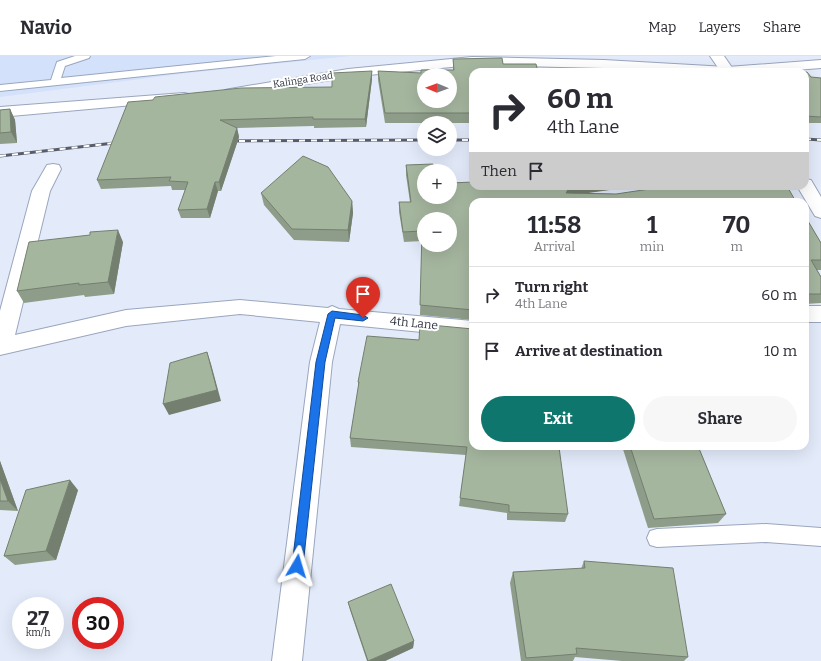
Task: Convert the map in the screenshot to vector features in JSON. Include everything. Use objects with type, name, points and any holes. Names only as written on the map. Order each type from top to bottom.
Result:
[{"type":"street","points":[[717,56],[724,68]]},
{"type":"street","name":"Kalinga Road","points":[[214,95],[348,73],[472,60],[604,64],[666,68]]},
{"type":"street","name":"Kalinga Road","points":[[774,68],[821,64]]},
{"type":"street","points":[[0,112],[198,96]]},
{"type":"street","points":[[1,347],[41,190],[53,169]]},
{"type":"street","points":[[808,190],[821,212]]},
{"type":"street","name":"4th Lane","points":[[1,347],[126,318],[240,307],[332,314],[469,329]]},
{"type":"street","points":[[286,661],[321,362],[332,314]]},
{"type":"street","points":[[809,314],[821,314]]},
{"type":"lane","points":[[55,82],[58,60],[85,56]]},
{"type":"lane","points":[[0,88],[247,59],[305,56]]},
{"type":"lane","points":[[657,538],[766,533],[821,537]]},
{"type":"shaded area","points":[[0,56],[350,56],[188,73],[0,97]]},
{"type":"building","points":[[502,58],[503,64],[536,64],[537,68],[469,68],[469,113],[385,113],[378,71],[417,73],[417,108],[457,108],[457,68],[454,68],[453,59]]},
{"type":"building","points":[[372,71],[365,119],[313,119],[313,117],[220,120],[237,128],[219,182],[215,182],[207,209],[178,210],[188,182],[169,181],[171,177],[97,180],[128,102],[153,100],[155,97],[241,88],[332,87],[332,73]]},
{"type":"building","points":[[809,74],[811,77],[821,78],[821,117],[809,116]]},
{"type":"building","points":[[10,109],[11,132],[0,133],[0,110]]},
{"type":"building","points":[[303,156],[328,167],[352,201],[348,230],[292,229],[261,193]]},
{"type":"building","points":[[406,165],[417,165],[417,204],[457,204],[457,183],[469,182],[469,190],[568,190],[566,193],[616,194],[643,190],[789,190],[794,198],[469,198],[469,310],[420,305],[421,252],[457,252],[457,212],[417,212],[417,231],[403,232],[399,202],[411,202]]},
{"type":"building","points":[[809,223],[821,243],[821,260],[811,260],[821,277],[821,294],[809,294]]},
{"type":"building","points":[[118,230],[108,282],[79,285],[79,283],[17,291],[29,242],[90,235],[90,232]]},
{"type":"building","points":[[420,324],[469,329],[469,450],[559,450],[568,514],[509,512],[509,505],[460,498],[467,447],[350,438],[358,382],[367,336],[419,340]]},
{"type":"building","points":[[207,352],[217,390],[163,404],[170,363]]},
{"type":"building","points":[[631,450],[700,450],[726,514],[654,519]]},
{"type":"building","points":[[0,479],[8,501],[0,501]]},
{"type":"building","points":[[70,480],[46,551],[4,556],[26,490]]},
{"type":"building","points":[[584,561],[673,568],[688,657],[576,648],[577,654],[526,658],[513,572],[585,568]]},
{"type":"building","points":[[391,584],[414,641],[368,661],[348,602]]},
{"type":"railway","points":[[809,139],[821,140]]},
{"type":"railway","points":[[227,141],[417,140]]},
{"type":"railway","points":[[457,140],[469,140]]},
{"type":"railway","points":[[0,156],[123,142]]},
{"type":"route","points":[[297,566],[321,362],[332,314],[363,318]]}]
